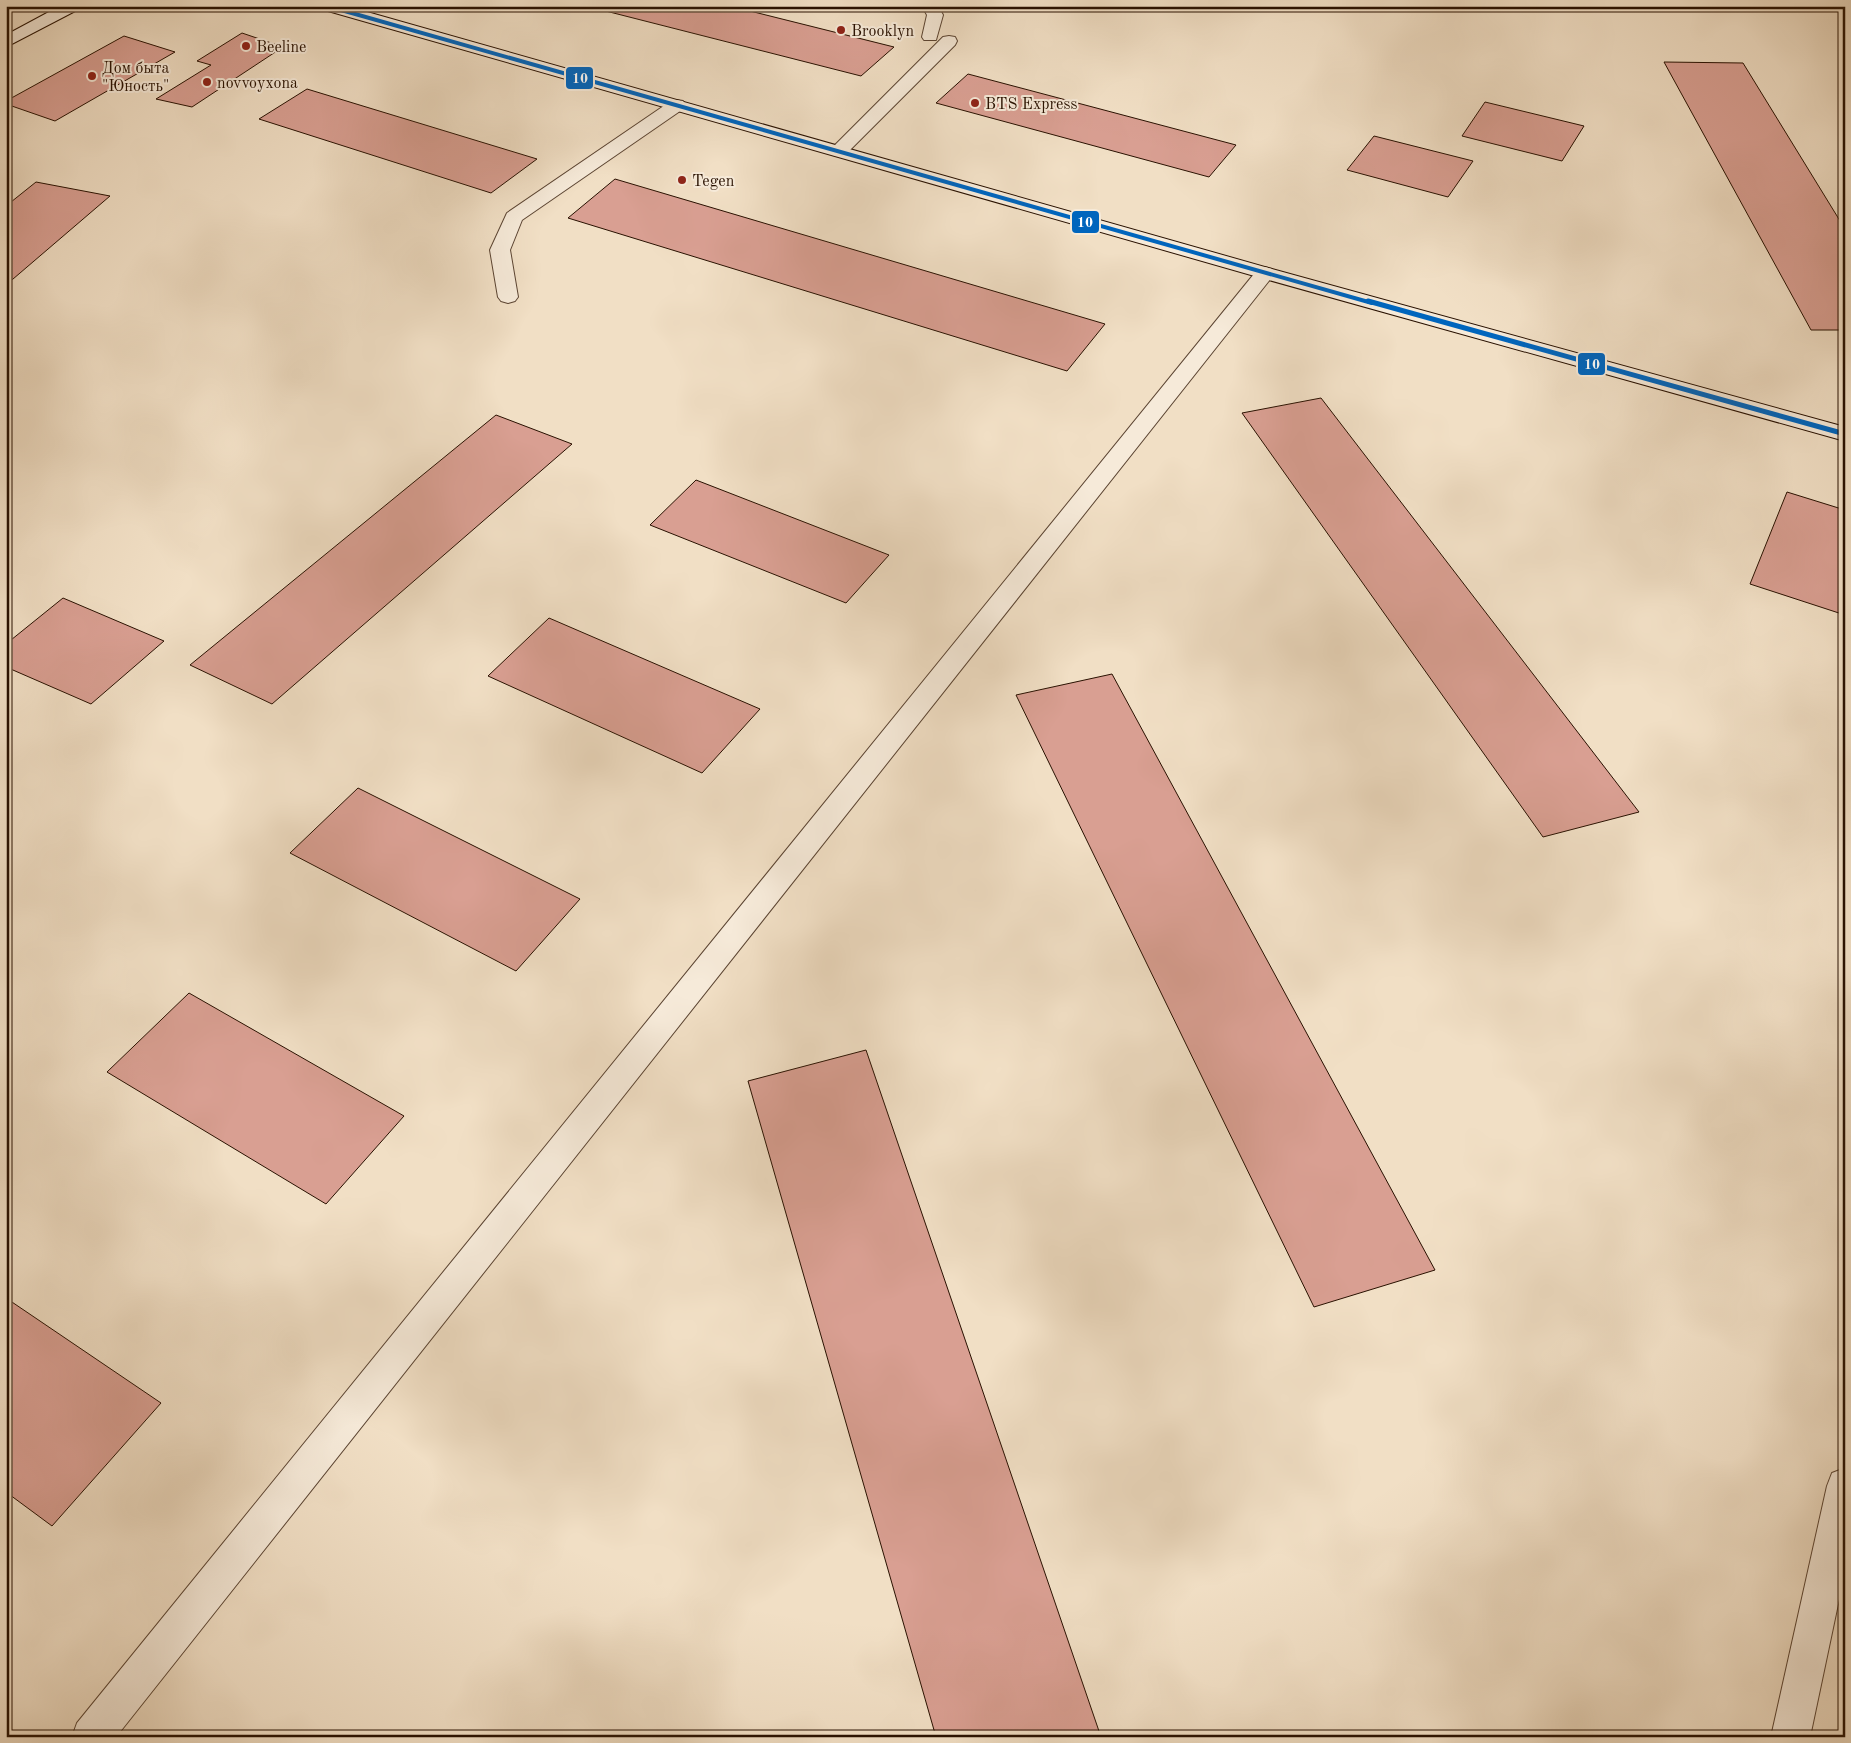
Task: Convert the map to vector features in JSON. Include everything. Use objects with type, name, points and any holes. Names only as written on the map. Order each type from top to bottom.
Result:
[{"type":"main road","points":[[6,42],[73,6]]},
{"type":"main road","points":[[327,6],[1266,273],[1845,434]]},
{"type":"main road","points":[[930,6],[935,15],[930,37]]},
{"type":"main road","points":[[839,152],[949,41]]},
{"type":"main road","points":[[508,297],[500,250],[514,217],[677,106]]},
{"type":"main road","points":[[91,1737],[1266,273]]},
{"type":"main road","points":[[1790,1737],[1845,1486]]},
{"type":"building","points":[[586,6],[730,6],[894,47],[861,76]]},
{"type":"building","name":"novvoyxona","points":[[242,33],[283,47],[192,107],[156,99],[211,65],[197,61]]},
{"type":"building","name":"Дом быта \"Юность\"","points":[[124,36],[175,52],[55,121],[6,104],[6,101]]},
{"type":"building","points":[[1664,62],[1743,63],[1845,229],[1845,330],[1811,330]]},
{"type":"building","points":[[968,74],[1236,145],[1209,177],[936,103]]},
{"type":"building","points":[[307,89],[537,159],[491,193],[259,119]]},
{"type":"building","points":[[1485,102],[1584,126],[1562,161],[1462,136]]},
{"type":"building","points":[[1374,136],[1473,161],[1448,197],[1347,170]]},
{"type":"building","points":[[615,179],[1105,324],[1067,371],[568,218]]},
{"type":"building","points":[[36,182],[110,196],[6,285],[6,206]]},
{"type":"building","points":[[1321,398],[1639,812],[1543,837],[1242,413]]},
{"type":"building","points":[[496,415],[572,444],[272,704],[190,665]]},
{"type":"building","points":[[696,480],[889,555],[846,603],[650,525]]},
{"type":"building","points":[[1787,492],[1845,510],[1845,615],[1750,584]]},
{"type":"building","points":[[63,598],[164,641],[91,704],[6,667],[6,644]]},
{"type":"building","points":[[549,618],[760,709],[702,773],[488,676]]},
{"type":"building","points":[[1112,674],[1435,1270],[1314,1307],[1016,695]]},
{"type":"building","points":[[358,788],[580,899],[516,971],[290,853]]},
{"type":"building","points":[[189,993],[404,1116],[326,1204],[107,1072]]},
{"type":"building","points":[[866,1050],[1101,1737],[936,1737],[748,1081]]},
{"type":"building","points":[[6,1298],[161,1403],[52,1526],[6,1492]]},
{"type":"transit line","name":"10","points":[[327,6],[1265,273],[1845,434]]},
{"type":"place","name":"Brooklyn","points":[[841,30]]},
{"type":"place","name":"Beeline","points":[[246,46]]},
{"type":"place","name":"Дом быта \"Юность\"","points":[[92,76]]},
{"type":"place","name":"novvoyxona","points":[[207,82]]},
{"type":"place","name":"BTS Express","points":[[975,103]]},
{"type":"place","name":"Tegen","points":[[682,180]]}]
